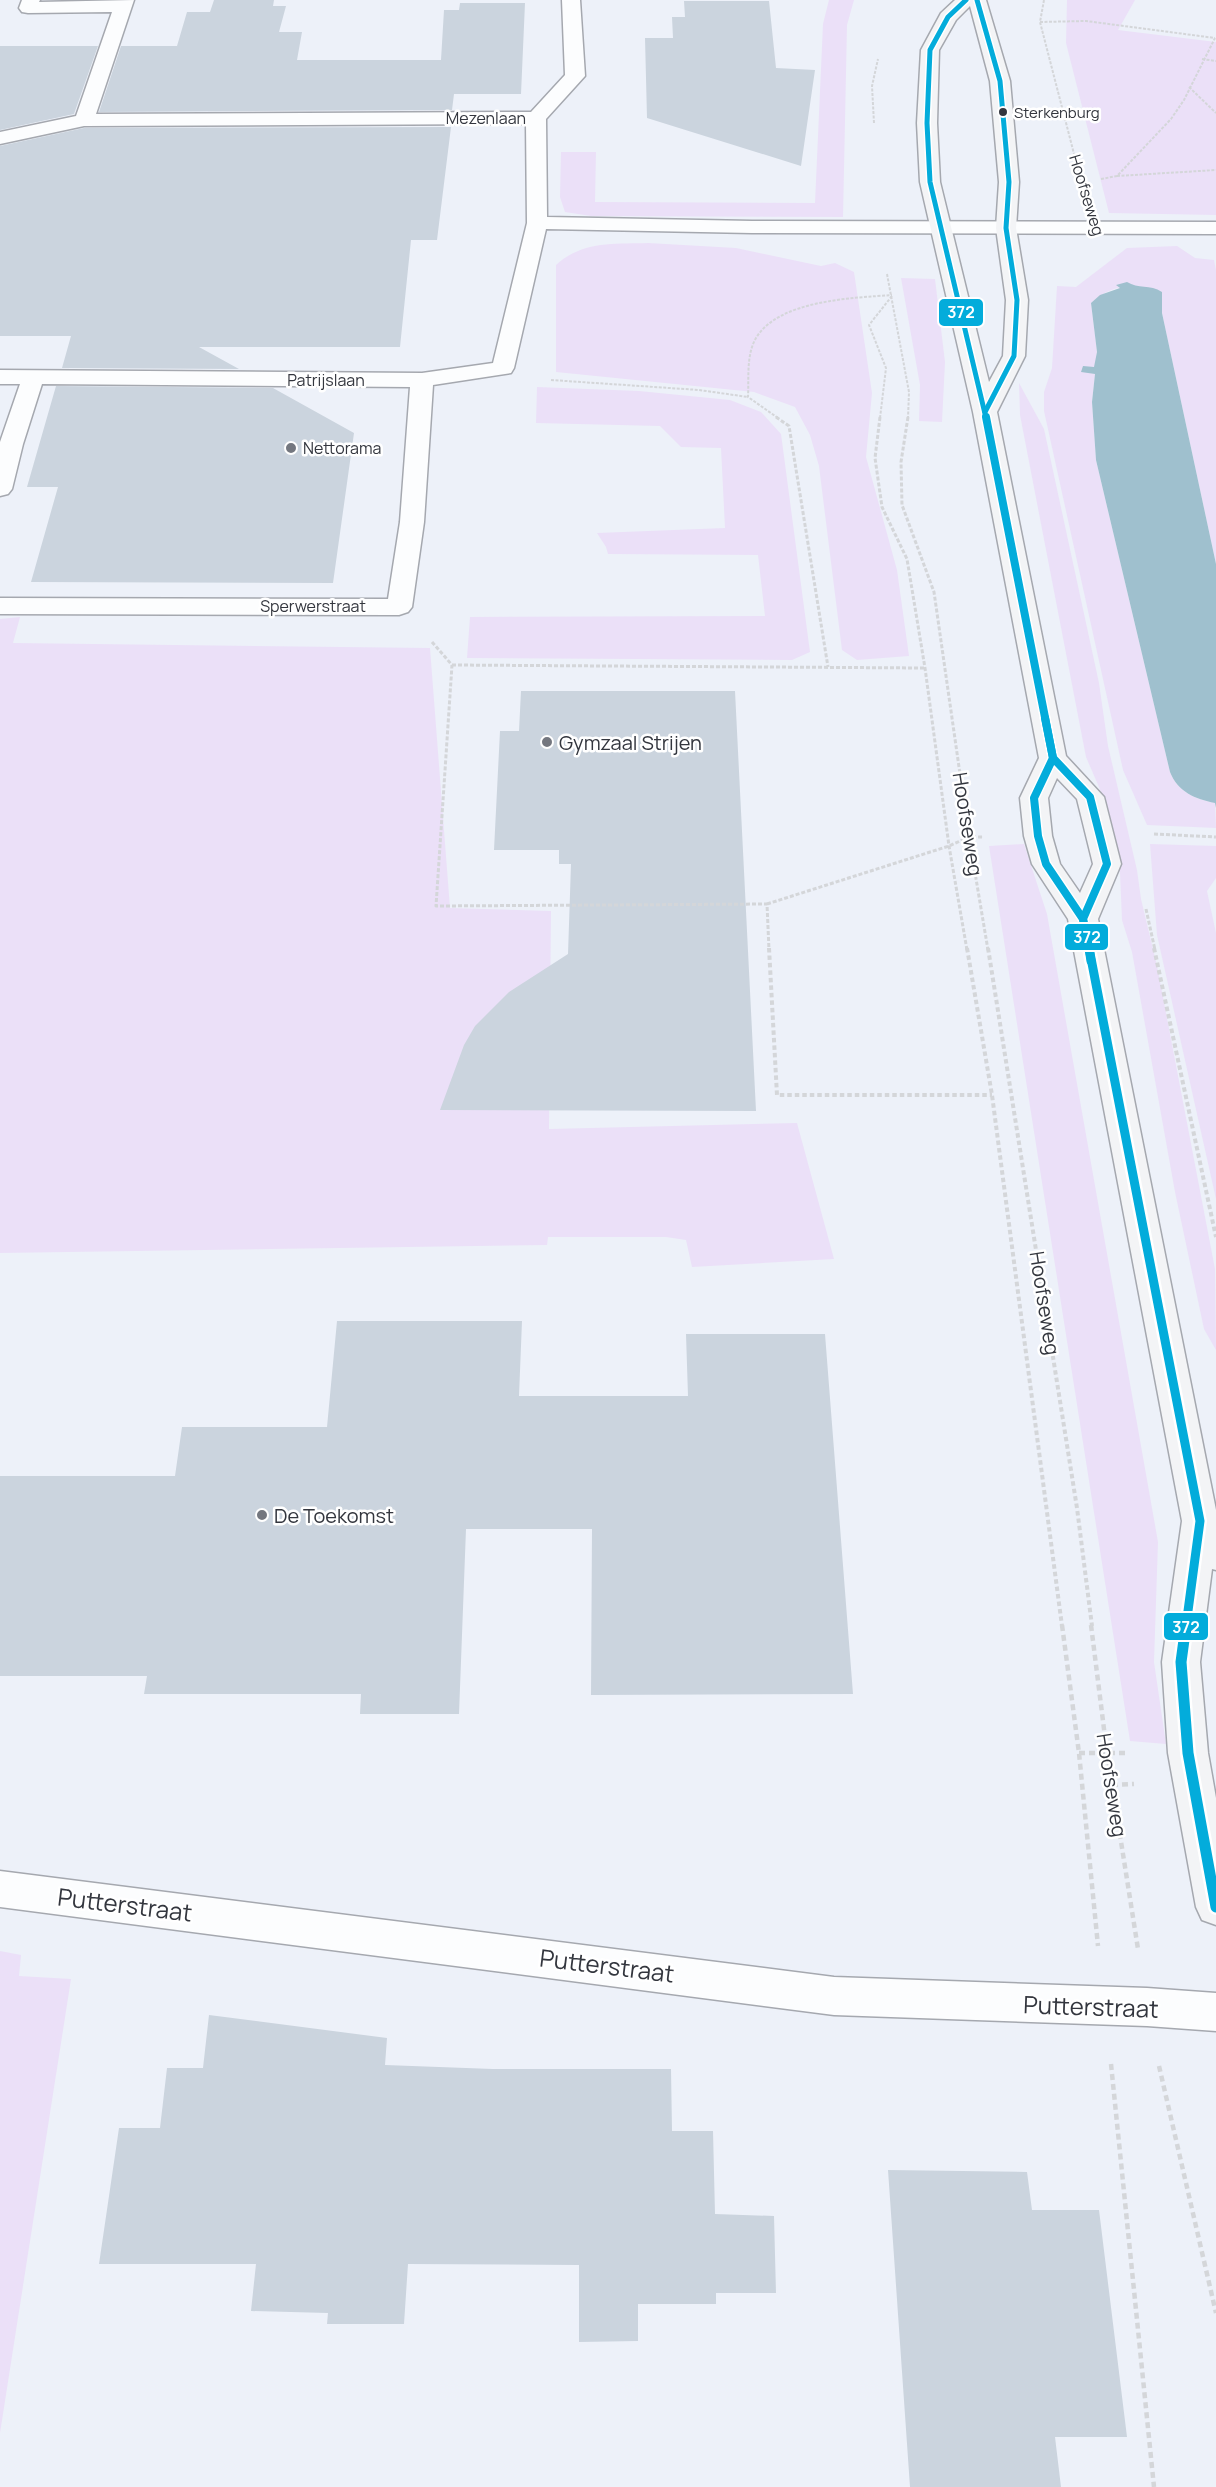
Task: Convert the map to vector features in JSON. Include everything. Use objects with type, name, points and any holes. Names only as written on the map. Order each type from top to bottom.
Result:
[{"type":"street","points":[[31,0],[28,8],[124,3],[84,120]]},
{"type":"street","points":[[536,118],[575,76],[572,0]]},
{"type":"street","points":[[966,0],[948,17],[930,50],[927,123],[930,182],[985,412],[1053,758],[1090,796],[1107,864],[1083,919]]},
{"type":"street","points":[[977,0],[1000,81],[1009,182],[1006,228],[1017,300],[1014,357],[985,412]]},
{"type":"street","name":"Mezenlaan","points":[[0,138],[84,120],[536,118],[537,223]]},
{"type":"street","points":[[503,368],[537,223],[1215,230]]},
{"type":"street","name":"Patrijslaan","points":[[0,377],[422,380],[503,368]]},
{"type":"street","points":[[0,489],[11,444],[33,378]]},
{"type":"street","points":[[399,607],[412,522],[422,380]]},
{"type":"street","name":"Sperwerstraat","points":[[0,606],[399,607]]},
{"type":"street","points":[[1053,758],[1034,798],[1038,836],[1046,864],[1083,919],[1200,1521],[1216,1556]]},
{"type":"street","points":[[1200,1521],[1181,1662],[1188,1753],[1216,1907]]},
{"type":"street","name":"Putterstraat","points":[[0,1889],[834,1996],[1147,2007],[1216,2012]]},
{"type":"path","name":"Hoofseweg","points":[[1044,0],[1040,22],[1081,182],[1090,180]]},
{"type":"path","points":[[1040,22],[1086,21],[1216,38],[1201,59],[1172,118],[1151,142],[1124,165],[1117,176]]},
{"type":"path","points":[[1201,59],[1216,61]]},
{"type":"path","points":[[1189,87],[1216,113]]},
{"type":"path","points":[[1099,179],[1216,170]]},
{"type":"path","name":"Hoofseweg","points":[[892,296],[909,392],[908,430],[901,462],[902,505],[934,592],[969,837],[1011,1082],[1077,1508],[1107,1753],[1147,2007],[1179,2159],[1216,2313]]},
{"type":"path","points":[[748,397],[749,364],[756,338],[773,321],[825,301],[892,296]]},
{"type":"path","points":[[892,296],[869,325],[886,368],[875,458],[882,507],[907,559],[925,668],[949,846],[992,1095],[1079,1753],[1154,2487]]},
{"type":"path","points":[[503,368],[543,380],[699,390],[748,397],[789,426],[828,667]]},
{"type":"path","points":[[399,607],[452,665],[436,906],[767,904],[777,1095],[992,1095]]},
{"type":"path","points":[[452,665],[925,668]]},
{"type":"path","points":[[1145,903],[1216,1237]]},
{"type":"shaded area","points":[[829,0],[854,0],[847,25],[843,217],[591,216],[565,212],[560,197],[561,152],[596,152],[595,202],[815,203],[823,24]]},
{"type":"shaded area","points":[[1067,0],[1135,0],[1118,30],[1216,42],[1216,215],[1109,213],[1066,43]]},
{"type":"shaded area","points":[[648,243],[736,248],[821,266],[835,263],[854,272],[872,393],[866,457],[897,570],[909,656],[857,660],[842,650],[819,466],[810,435],[795,407],[754,392],[556,372],[556,265],[566,257],[599,245]]},
{"type":"shaded area","points":[[1177,246],[1195,258],[1214,260],[1216,270],[1216,564],[1162,313],[1161,292],[1133,286],[1116,288],[1099,296],[1091,303],[1097,352],[1095,367],[1081,371],[1095,374],[1092,402],[1096,460],[1170,772],[1182,790],[1215,803],[1216,828],[1147,825],[1123,770],[1044,411],[1044,392],[1052,368],[1057,286],[1076,287],[1127,248]]},
{"type":"shaded area","points":[[901,278],[935,279],[945,362],[942,422],[919,421],[920,385]]},
{"type":"shaded area","points":[[1019,383],[1044,429],[1099,683],[1108,746],[1157,966],[1215,1269],[1216,1350],[1204,1329],[1175,1192],[1132,952],[1122,920],[1120,873],[1105,801],[1086,757],[1020,415]]},
{"type":"shaded area","points":[[537,387],[639,391],[730,400],[761,412],[781,434],[810,652],[792,660],[467,658],[470,617],[765,616],[758,555],[608,554],[597,533],[725,528],[721,448],[681,447],[660,426],[536,423]]},
{"type":"shaded area","points":[[20,617],[13,643],[430,648],[450,908],[551,911],[549,1129],[797,1123],[834,1259],[692,1267],[686,1240],[666,1237],[548,1237],[547,1245],[0,1253],[0,619]]},
{"type":"shaded area","points":[[1024,844],[1047,914],[1158,1542],[1154,1662],[1166,1744],[1130,1741],[989,846]]},
{"type":"shaded area","points":[[1150,844],[1216,846],[1216,878],[1207,891],[1216,933],[1216,1199],[1157,935]]},
{"type":"shaded area","points":[[0,1951],[21,1955],[19,1976],[71,1979],[0,2433]]},
{"type":"water","points":[[1127,282],[1162,292],[1162,313],[1216,564],[1216,808],[1215,803],[1194,797],[1182,790],[1170,772],[1096,460],[1092,402],[1095,374],[1081,372],[1083,366],[1094,367],[1097,352],[1091,303],[1100,295],[1120,288],[1116,285]]},
{"type":"building","points":[[214,0],[274,0],[273,6],[286,6],[279,32],[302,32],[297,60],[441,60],[444,10],[459,10],[460,3],[525,3],[521,94],[454,94],[452,110],[99,112],[121,46],[177,46],[187,12],[210,12]]},
{"type":"building","points":[[684,1],[769,1],[776,68],[815,70],[801,166],[647,118],[645,38],[673,38],[672,17],[685,17]]},
{"type":"building","points":[[0,46],[98,46],[74,114],[0,130]]},
{"type":"building","points":[[451,127],[437,240],[411,240],[400,347],[199,347],[239,369],[62,368],[71,336],[0,336],[0,146],[84,128]]},
{"type":"building","points":[[56,386],[273,388],[354,433],[333,583],[31,582],[58,487],[27,487]]},
{"type":"building","points":[[521,691],[735,691],[756,1111],[440,1110],[464,1045],[475,1026],[509,992],[568,954],[571,864],[559,864],[559,850],[494,850],[500,731],[519,731]]},
{"type":"building","name":"De Toekomst","points":[[337,1321],[522,1321],[519,1396],[688,1396],[686,1334],[825,1334],[853,1694],[591,1695],[592,1529],[466,1529],[459,1714],[360,1714],[361,1694],[144,1694],[147,1676],[0,1676],[0,1476],[175,1476],[182,1427],[327,1427]]},
{"type":"building","points":[[209,2015],[387,2038],[385,2065],[493,2069],[671,2069],[672,2131],[713,2131],[715,2214],[774,2216],[776,2293],[716,2293],[716,2304],[638,2304],[638,2341],[579,2342],[579,2265],[408,2264],[404,2324],[327,2324],[328,2313],[251,2311],[256,2264],[99,2264],[119,2128],[160,2128],[167,2068],[203,2068]]},
{"type":"building","points":[[888,2170],[1027,2172],[1032,2210],[1099,2210],[1127,2437],[1055,2437],[1061,2487],[910,2487]]},
{"type":"transit line","name":"372","points":[[966,0],[948,17],[930,50],[927,123],[930,182],[985,412],[1053,758],[1090,797],[1107,864],[1083,919],[1200,1521],[1181,1662],[1188,1753],[1216,1907]]},
{"type":"transit line","name":"372","points":[[977,0],[1000,81],[1009,182],[1006,228],[1017,300],[1014,356],[985,412]]},
{"type":"transit line","name":"372","points":[[1045,718],[1053,758],[1034,798],[1038,836],[1046,864],[1083,919],[1091,961]]},
{"type":"place","name":"Sterkenburg","points":[[1003,112]]},
{"type":"place","name":"Nettorama","points":[[291,448]]},
{"type":"place","name":"Gymzaal Strijen","points":[[547,742]]},
{"type":"place","name":"De Toekomst","points":[[262,1515]]}]
